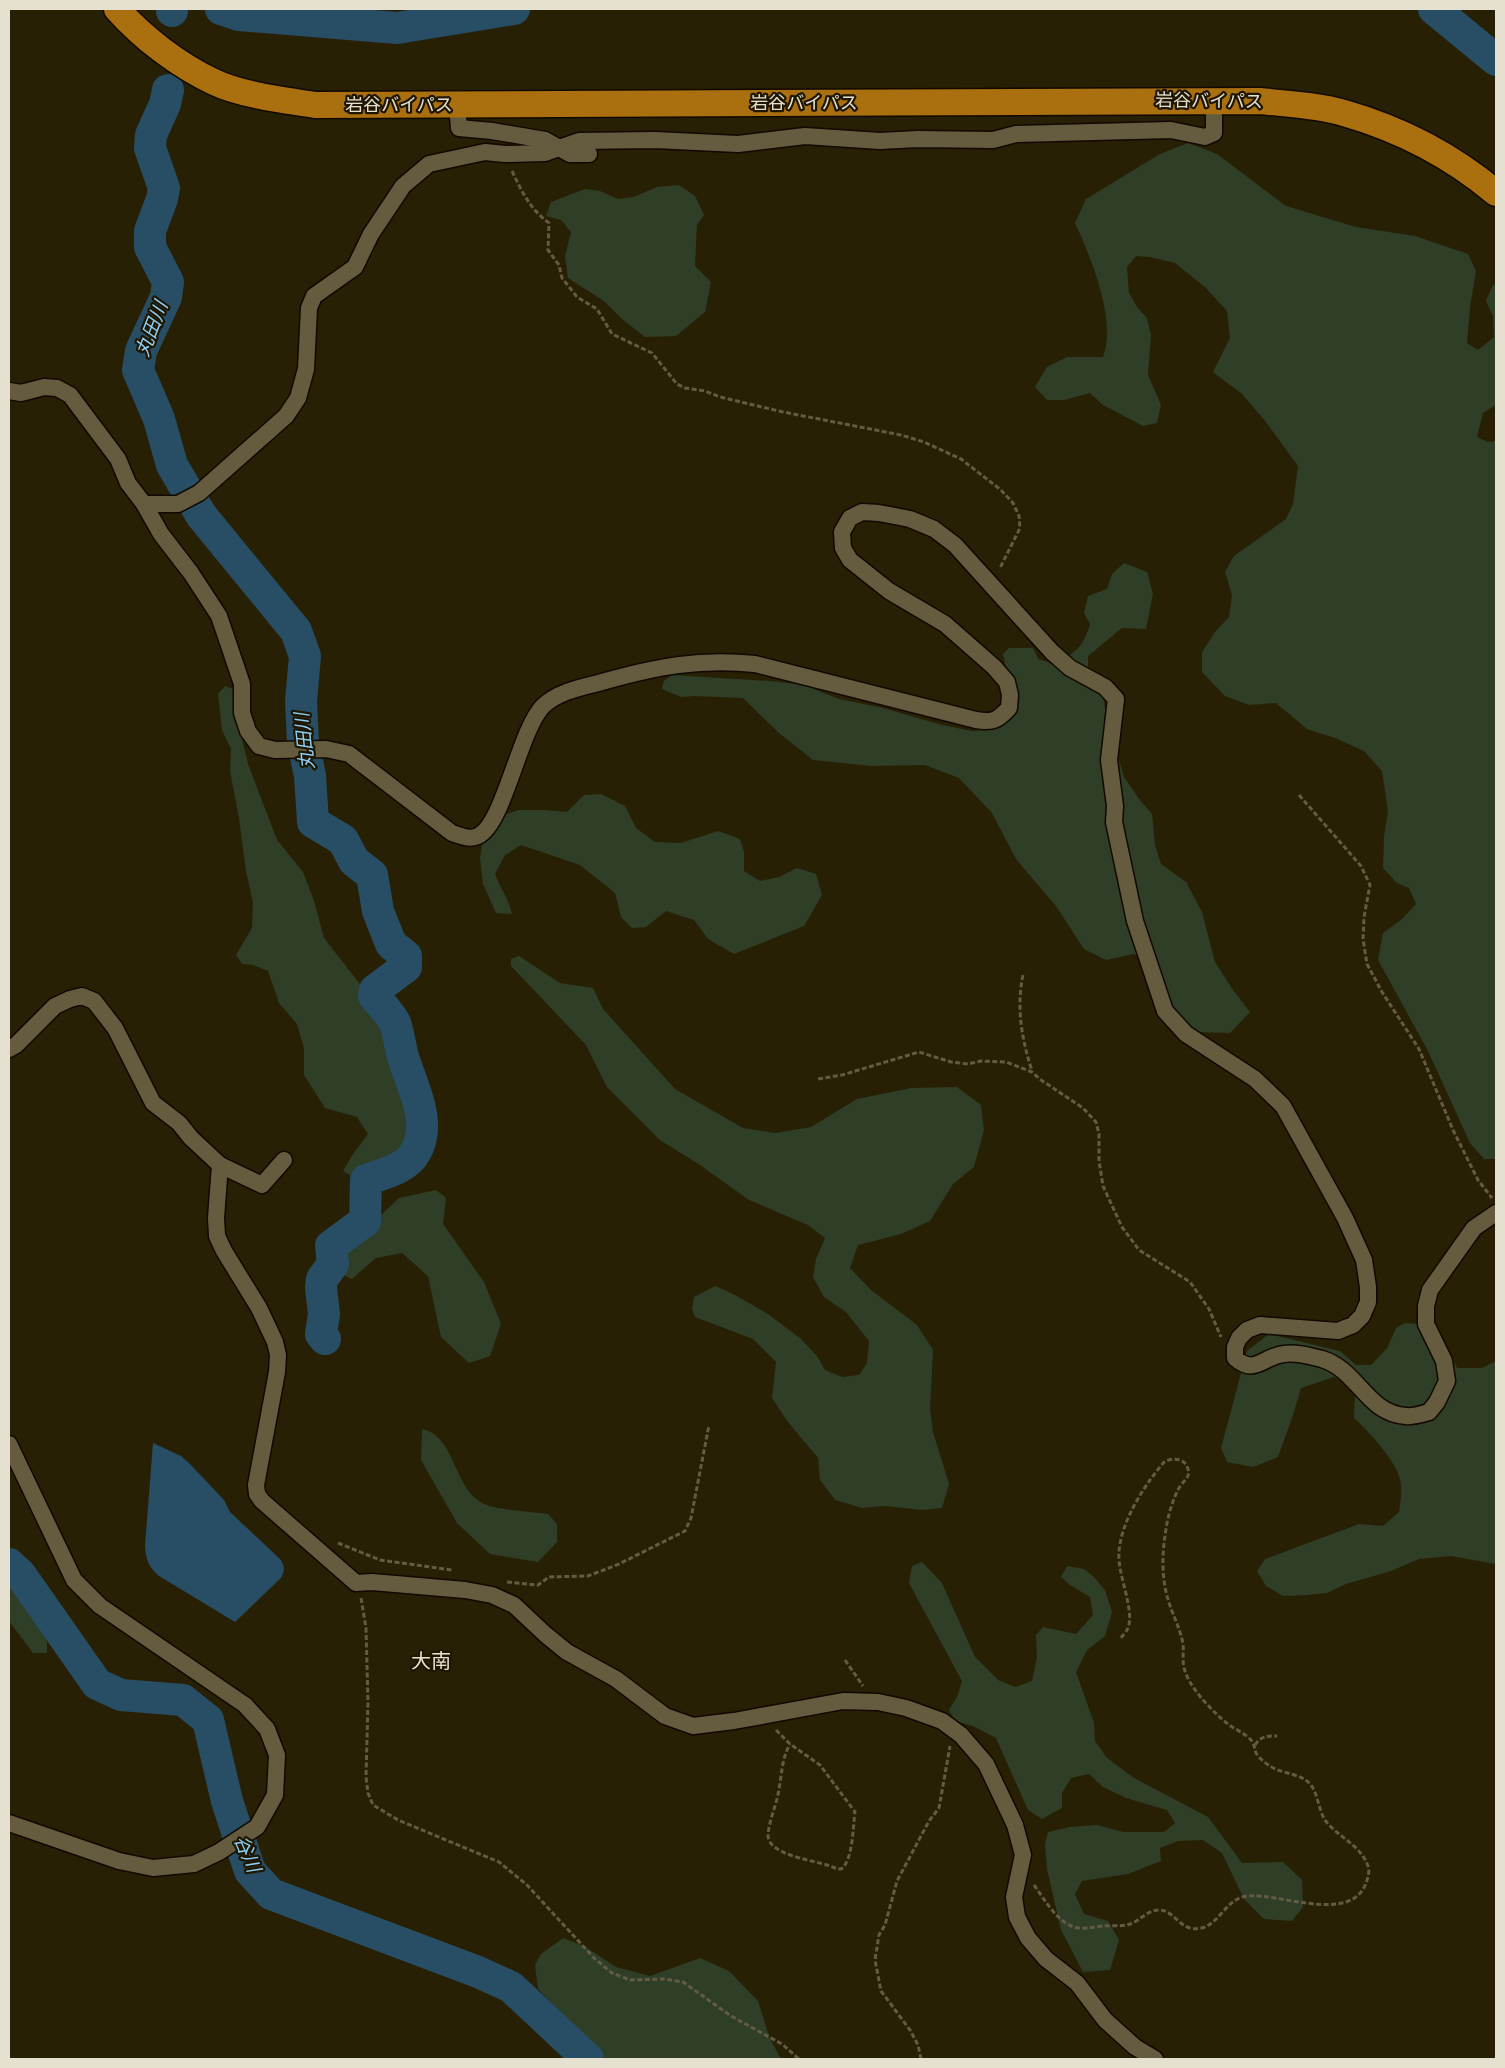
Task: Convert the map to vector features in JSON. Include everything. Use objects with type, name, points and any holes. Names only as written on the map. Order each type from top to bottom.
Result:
[{"type":"highway","name":"岩谷バイパス","points":[[116,9],[127,21],[167,54],[215,82],[257,94],[315,105],[1260,100],[1343,112],[1415,140],[1461,165],[1496,193]]},
{"type":"street","points":[[144,504],[178,504],[199,493],[286,416],[298,398],[306,369],[309,308],[314,296],[355,266],[371,234],[403,186],[429,164],[485,152],[504,154],[545,153],[579,141],[655,140],[738,144],[805,136],[880,141],[918,139],[993,140],[1016,134],[1172,130],[1205,137],[1214,133],[1214,100]]},
{"type":"street","points":[[457,105],[459,128],[492,131],[545,140],[570,154],[589,154]]},
{"type":"street","points":[[9,391],[21,392],[44,387],[57,388],[70,395],[118,459],[128,483],[144,504],[161,534],[191,573],[218,616],[242,684],[242,713],[248,731],[259,746],[274,750],[303,749],[349,754],[452,833],[466,838],[478,836],[487,829],[523,748],[525,733],[544,706],[573,690],[670,665],[728,661],[755,664],[948,713],[992,722],[1000,718],[1009,708],[1010,695],[1007,682],[994,667],[945,624],[889,591],[850,560],[843,548],[842,532],[850,518],[862,512],[910,519],[934,529],[954,545],[1052,652],[1070,668],[1105,687],[1116,700],[1109,760],[1115,806],[1114,822],[1135,921],[1165,1011],[1186,1034],[1255,1079],[1283,1106],[1345,1218],[1364,1260],[1368,1302],[1362,1316],[1353,1325],[1338,1331],[1260,1325],[1247,1330],[1239,1338],[1235,1347],[1235,1358],[1243,1365],[1254,1366],[1283,1354],[1301,1354],[1322,1359],[1339,1366],[1382,1410],[1406,1416],[1429,1412],[1437,1402],[1447,1381],[1444,1361],[1426,1324],[1426,1306],[1430,1290],[1474,1228],[1496,1213]]},
{"type":"street","points":[[9,1049],[16,1045],[55,1006],[82,996],[94,1001],[115,1028],[153,1103],[179,1123],[191,1138],[220,1165],[262,1184],[284,1160]]},
{"type":"street","points":[[220,1165],[216,1218],[218,1236],[224,1251],[259,1308],[275,1342],[278,1355],[277,1372],[256,1485],[257,1494],[262,1501],[356,1583],[372,1582],[465,1590],[492,1595],[514,1604],[546,1635],[568,1652],[616,1679],[665,1716],[686,1724],[693,1726],[707,1725],[843,1701],[878,1702],[906,1708],[942,1721],[961,1735],[986,1764],[1015,1825],[1021,1845],[1022,1865],[1014,1897],[1017,1917],[1028,1938],[1046,1959],[1077,1984],[1105,2020],[1135,2047],[1155,2059]]},
{"type":"street","points":[[9,1444],[74,1580],[100,1606],[245,1705],[267,1729],[277,1755],[275,1795],[257,1827],[219,1852],[194,1864],[152,1868],[119,1861],[9,1823]]},
{"type":"path","points":[[504,154],[525,200],[538,216],[549,223],[548,250],[559,265],[562,278],[570,290],[577,298],[597,309],[612,334],[652,352],[677,384],[685,388],[704,391],[720,397],[783,412],[878,429],[924,442],[961,459],[1002,490],[1013,503],[1019,516],[1020,528],[1000,566],[996,590]]},
{"type":"path","points":[[1298,795],[1361,866],[1370,884],[1364,917],[1363,939],[1367,964],[1382,992],[1419,1049],[1453,1130],[1478,1180],[1496,1205]]},
{"type":"path","points":[[1023,976],[1019,1007],[1026,1051],[1032,1072]]},
{"type":"path","points":[[818,1079],[842,1075],[919,1052],[950,1062],[968,1064],[981,1061],[1006,1062],[1032,1072],[1083,1108],[1096,1122],[1099,1134],[1099,1161],[1103,1186],[1122,1227],[1139,1250],[1190,1282],[1208,1309],[1219,1334],[1226,1344],[1235,1347]]},
{"type":"path","points":[[503,1580],[538,1585],[549,1578],[588,1576],[619,1564],[685,1531],[691,1518],[709,1426]]},
{"type":"path","points":[[1022,1865],[1053,1910],[1068,1925],[1077,1928],[1130,1924],[1149,1913],[1159,1910],[1169,1913],[1186,1928],[1197,1929],[1210,1926],[1230,1904],[1246,1896],[1317,1904],[1352,1901],[1363,1891],[1368,1880],[1369,1867],[1358,1848],[1329,1825],[1322,1816],[1310,1783],[1300,1777],[1272,1768],[1256,1753],[1255,1745],[1248,1737],[1230,1726],[1207,1705],[1184,1669],[1184,1646],[1166,1595],[1162,1569],[1164,1537],[1172,1505],[1181,1485],[1187,1479],[1189,1471],[1186,1463],[1179,1459],[1165,1461],[1154,1474],[1137,1500],[1121,1536],[1119,1554],[1129,1615],[1128,1628],[1121,1638]]},
{"type":"path","points":[[333,1541],[380,1560],[455,1570]]},
{"type":"path","points":[[356,1583],[362,1603],[366,1628],[368,1702],[366,1777],[368,1794],[373,1805],[398,1820],[499,1862],[527,1885],[594,1958],[612,1973],[630,1980],[664,1979],[683,1982],[731,2016],[782,2044],[799,2059]]},
{"type":"path","points":[[845,1660],[863,1687],[878,1702]]},
{"type":"path","points":[[766,1715],[774,1728],[790,1744],[820,1766],[855,1812],[849,1858],[846,1866],[841,1870],[812,1862],[775,1848],[770,1842],[768,1835],[780,1788],[785,1753],[790,1744]]},
{"type":"path","points":[[921,2059],[918,2045],[910,2030],[881,1991],[875,1960],[879,1935],[884,1926],[897,1881],[929,1821],[939,1808],[949,1747],[952,1741],[961,1735]]},
{"type":"path","points":[[1255,1745],[1259,1739],[1265,1736],[1277,1736]]},
{"type":"green space","points":[[1188,143],[1217,154],[1286,206],[1356,227],[1415,236],[1468,254],[1476,271],[1467,343],[1478,350],[1494,337],[1493,316],[1486,301],[1493,285],[1496,284],[1496,405],[1483,413],[1477,437],[1488,442],[1496,441],[1496,1159],[1484,1159],[1470,1143],[1428,1051],[1378,960],[1383,933],[1402,919],[1416,904],[1409,888],[1397,883],[1383,868],[1384,837],[1388,811],[1382,771],[1364,751],[1335,738],[1307,729],[1276,703],[1249,705],[1225,696],[1202,672],[1202,652],[1215,632],[1229,617],[1232,595],[1225,572],[1234,556],[1286,519],[1293,504],[1298,466],[1266,422],[1241,393],[1213,372],[1230,338],[1227,311],[1206,288],[1175,263],[1136,256],[1127,267],[1129,293],[1137,307],[1147,318],[1151,336],[1148,375],[1161,405],[1157,423],[1143,426],[1103,405],[1090,393],[1064,400],[1047,400],[1035,387],[1047,367],[1067,357],[1103,357],[1107,326],[1105,308],[1095,271],[1075,223],[1086,199],[1160,154]]},
{"type":"green space","points":[[679,185],[695,196],[704,215],[697,225],[695,266],[711,282],[705,312],[676,336],[645,337],[622,319],[604,301],[568,278],[565,257],[571,232],[561,220],[546,216],[551,202],[585,189],[600,191],[618,199],[634,197],[657,187]]},
{"type":"green space","points":[[1124,563],[1147,572],[1153,594],[1146,629],[1122,628],[1088,656],[1088,675],[1103,696],[1106,715],[1124,777],[1152,814],[1155,845],[1161,864],[1186,882],[1202,912],[1215,962],[1250,1012],[1230,1033],[1195,1032],[1171,1008],[1147,962],[1134,954],[1106,960],[1084,949],[1056,906],[1016,859],[992,813],[959,778],[925,765],[872,766],[813,760],[779,733],[743,698],[681,697],[662,689],[664,681],[672,675],[804,685],[839,699],[883,708],[942,725],[972,731],[992,730],[1005,723],[1008,676],[1003,654],[1009,648],[1033,648],[1038,659],[1056,665],[1078,649],[1090,624],[1084,613],[1088,596],[1107,589],[1112,574]]},
{"type":"green space","points":[[225,686],[233,689],[236,715],[248,764],[277,840],[303,872],[314,901],[324,938],[388,1020],[406,1079],[418,1105],[411,1146],[402,1160],[378,1172],[357,1179],[343,1171],[368,1134],[357,1117],[325,1108],[304,1075],[304,1048],[297,1024],[279,1003],[268,971],[253,965],[242,964],[236,955],[252,928],[253,903],[230,771],[231,749],[222,730],[218,694]]},
{"type":"green space","points":[[601,794],[625,806],[636,828],[655,842],[681,843],[718,831],[740,839],[744,852],[744,871],[760,881],[779,877],[797,868],[816,874],[822,895],[804,926],[734,954],[708,939],[694,920],[666,911],[646,927],[632,928],[621,917],[615,893],[580,865],[521,845],[505,855],[495,874],[512,914],[496,913],[483,884],[480,858],[483,840],[504,815],[519,810],[567,812],[584,795]]},
{"type":"green space","points":[[519,956],[560,983],[593,988],[603,1009],[675,1089],[743,1128],[776,1133],[811,1127],[857,1099],[911,1088],[957,1087],[981,1105],[984,1130],[974,1167],[953,1184],[930,1221],[901,1234],[858,1245],[850,1268],[871,1290],[917,1325],[933,1350],[930,1409],[933,1432],[949,1484],[942,1508],[923,1510],[885,1506],[862,1508],[835,1500],[820,1480],[818,1458],[788,1422],[772,1398],[776,1362],[753,1339],[695,1317],[692,1309],[694,1297],[715,1286],[768,1314],[800,1338],[817,1356],[825,1370],[842,1377],[859,1375],[867,1363],[869,1341],[846,1312],[824,1297],[813,1277],[816,1259],[825,1238],[808,1225],[749,1200],[700,1165],[660,1140],[607,1087],[586,1045],[511,966],[511,959]]},
{"type":"green space","points":[[436,1190],[446,1198],[443,1224],[484,1282],[501,1324],[490,1356],[469,1363],[441,1337],[428,1276],[402,1253],[376,1258],[352,1279],[336,1272],[344,1250],[354,1239],[363,1237],[381,1215],[399,1198]]},
{"type":"green space","points":[[1405,1323],[1432,1325],[1446,1346],[1457,1368],[1482,1368],[1496,1361],[1496,1564],[1451,1556],[1419,1559],[1391,1571],[1346,1584],[1327,1593],[1283,1596],[1266,1586],[1257,1571],[1265,1559],[1359,1524],[1383,1526],[1399,1512],[1401,1485],[1390,1458],[1354,1418],[1355,1389],[1334,1377],[1301,1388],[1278,1457],[1253,1467],[1227,1462],[1221,1448],[1247,1351],[1269,1334],[1340,1351],[1356,1365],[1371,1365],[1387,1348],[1396,1328]]},
{"type":"green space","points":[[422,1429],[433,1434],[442,1442],[467,1489],[476,1499],[493,1507],[548,1514],[557,1524],[557,1542],[538,1562],[490,1554],[457,1523],[421,1460]]},
{"type":"green space","points":[[922,1562],[942,1583],[975,1657],[998,1680],[1015,1687],[1032,1681],[1037,1657],[1036,1635],[1043,1627],[1076,1634],[1093,1615],[1090,1597],[1061,1577],[1067,1566],[1084,1569],[1093,1576],[1105,1590],[1112,1612],[1105,1636],[1087,1650],[1076,1672],[1094,1723],[1095,1741],[1107,1758],[1134,1778],[1208,1817],[1242,1863],[1283,1862],[1302,1880],[1303,1907],[1292,1921],[1264,1919],[1244,1899],[1222,1853],[1203,1840],[1178,1841],[1160,1848],[1161,1861],[1128,1874],[1082,1881],[1075,1894],[1084,1914],[1108,1921],[1119,1940],[1110,1970],[1083,1972],[1061,1930],[1047,1869],[1045,1844],[1048,1832],[1070,1827],[1096,1825],[1124,1832],[1164,1832],[1175,1823],[1167,1810],[1126,1798],[1103,1787],[1089,1774],[1071,1778],[1062,1793],[1062,1808],[1042,1819],[1028,1810],[996,1738],[973,1726],[955,1721],[949,1710],[957,1697],[962,1681],[909,1583],[912,1566]]},
{"type":"green space","points":[[9,1582],[47,1641],[47,1653],[33,1653],[9,1621]]},
{"type":"green space","points":[[563,1938],[584,1946],[616,1967],[650,1976],[700,1958],[729,1971],[758,2001],[770,2039],[781,2059],[606,2059],[538,1989],[535,1965],[541,1954]]},
{"type":"water","points":[[153,1443],[181,1456],[189,1463],[224,1500],[230,1512],[283,1564],[284,1570],[281,1578],[235,1622],[159,1576],[148,1562],[145,1545]]},
{"type":"waterway","points":[[221,9],[239,15],[397,28],[514,9]]},
{"type":"waterway","points":[[1434,9],[1496,60]]},
{"type":"waterway","name":"丸田川","points":[[168,90],[165,104],[151,135],[150,148],[164,188],[162,199],[150,231],[150,247],[168,282],[166,297],[141,351],[138,370],[159,419],[172,465],[201,515],[296,631],[305,656],[301,701],[303,742],[310,776],[313,822],[343,840],[354,861],[372,875],[378,911],[391,944],[406,956],[406,967],[375,990],[374,996],[395,1023],[403,1057],[419,1105],[422,1129],[420,1141],[415,1153],[406,1163],[366,1180],[365,1221],[331,1246],[333,1264],[322,1279],[321,1288],[324,1314],[321,1334],[325,1339]]},
{"type":"waterway","name":"谷川","points":[[9,1564],[20,1574],[97,1684],[121,1695],[183,1700],[208,1720],[227,1801],[250,1871],[271,1894],[478,1972],[511,1987],[588,2059]]},
{"type":"district","name":"大南","points":[[431,1661]]}]
